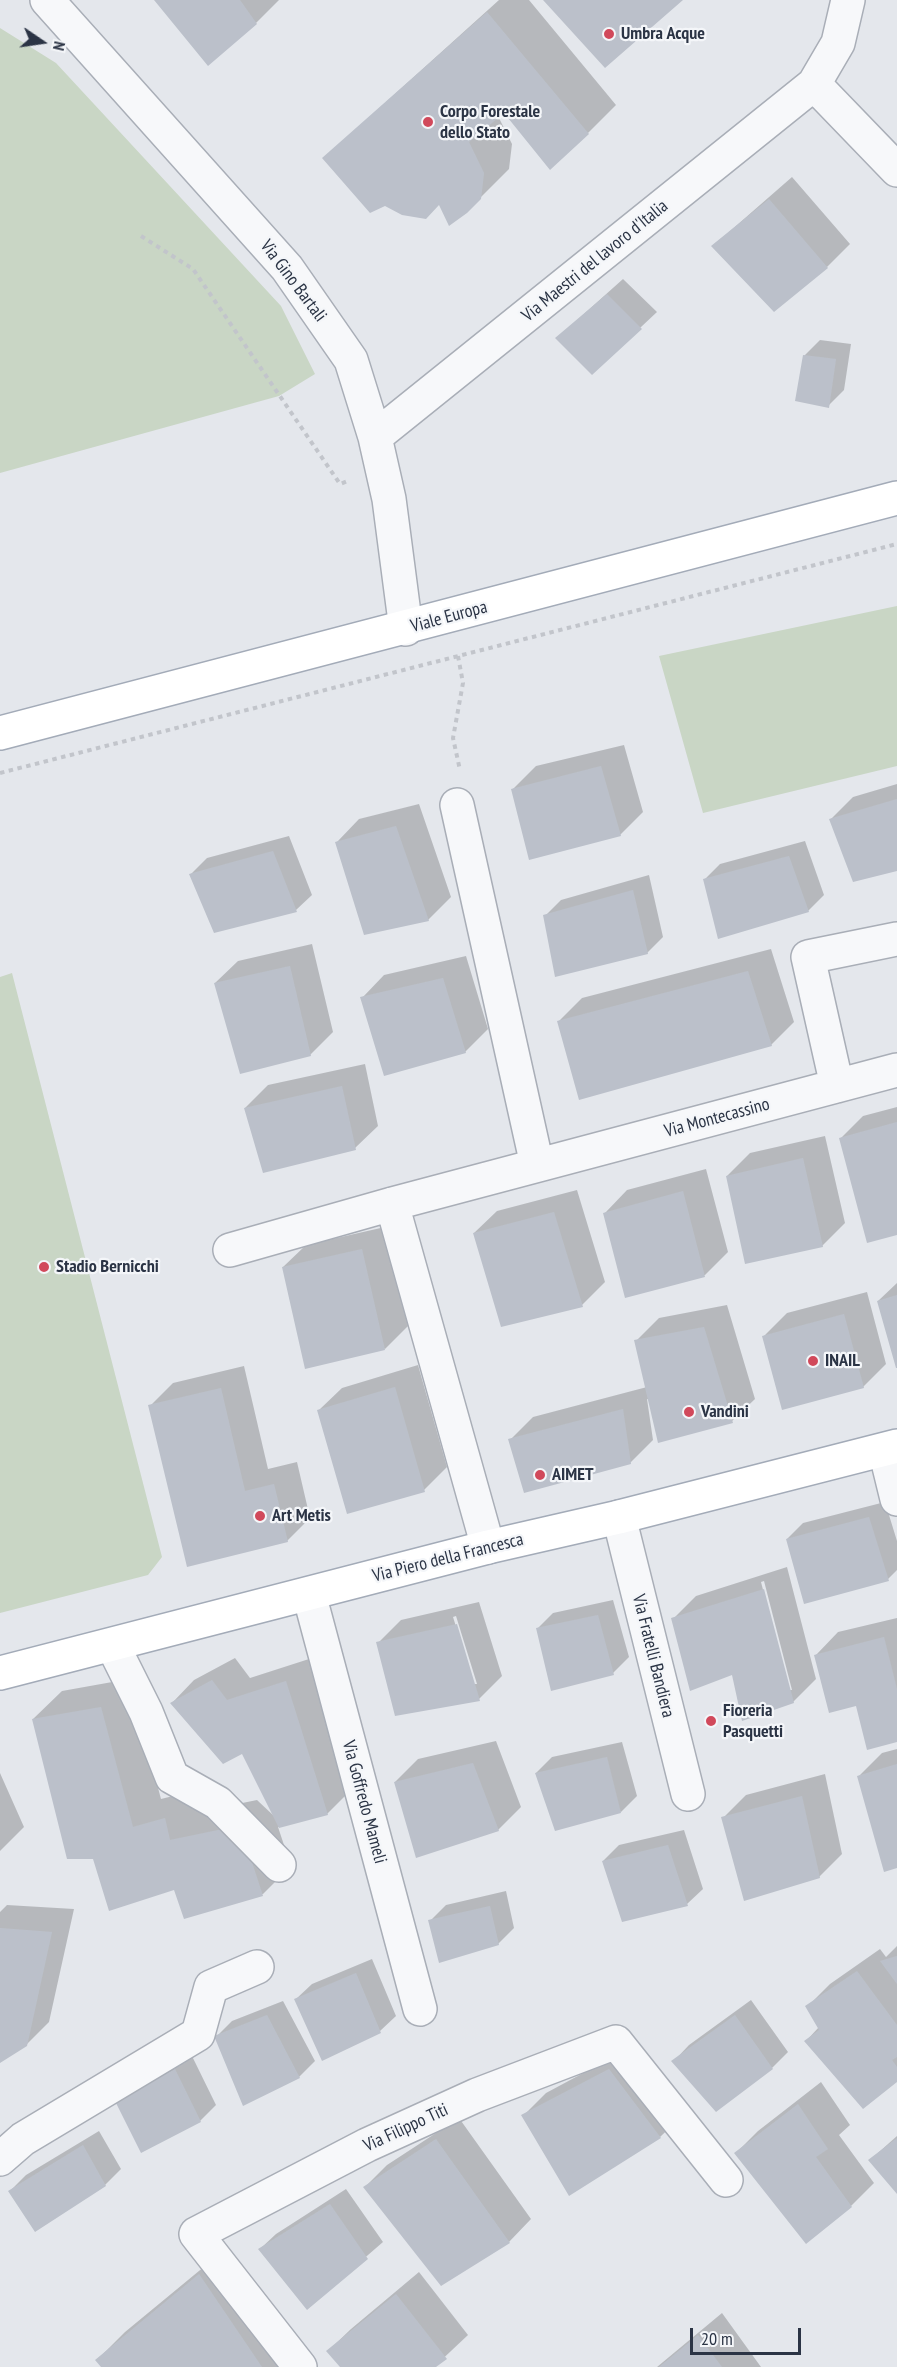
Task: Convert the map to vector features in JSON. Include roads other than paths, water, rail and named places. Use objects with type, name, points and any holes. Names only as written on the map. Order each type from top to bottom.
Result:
[{"type":"main road","name":"Viale Europa","points":[[0,733],[897,498]]},
{"type":"main road","name":"Via Piero della Francesca","points":[[0,1673],[113,1646],[488,1547],[619,1517],[891,1448]]},
{"type":"street","name":"Via Gino Bartali","points":[[47,0],[287,268],[351,360],[375,437],[389,499],[406,628]]},
{"type":"street","name":"Via Maestri del lavoro d'Italia","points":[[375,437],[814,84],[838,43],[849,0]]},
{"type":"street","points":[[814,84],[897,170]]},
{"type":"street","points":[[458,805],[537,1165]]},
{"type":"street","points":[[837,1086],[808,957],[897,939]]},
{"type":"street","name":"Via Montecassino","points":[[230,1251],[392,1204],[897,1071]]},
{"type":"street","points":[[392,1204],[488,1547]]},
{"type":"street","points":[[891,1448],[897,1498]]},
{"type":"street","name":"Via Fratelli Bandiera","points":[[619,1517],[688,1794]]},
{"type":"street","name":"Via Goffredo Mameli","points":[[309,1594],[420,2009]]},
{"type":"street","points":[[113,1646],[146,1712],[172,1778],[218,1803],[279,1865]]},
{"type":"street","points":[[0,2159],[23,2139],[198,2034],[211,1987],[257,1967]]},
{"type":"street","name":"Via Filippo Titi","points":[[300,2367],[196,2234],[368,2145],[477,2095],[616,2042],[726,2180]]},
{"type":"place","name":"Umbra Acque","points":[[609,34]]},
{"type":"place","name":"Corpo Forestale dello Stato","points":[[428,122]]},
{"type":"place","name":"Stadio Bernicchi","points":[[44,1267]]},
{"type":"place","name":"INAIL","points":[[813,1361]]},
{"type":"place","name":"Vandini","points":[[689,1412]]},
{"type":"place","name":"AIMET","points":[[540,1475]]},
{"type":"place","name":"Art Metis","points":[[260,1516]]},
{"type":"place","name":"Fioreria Pasquetti","points":[[711,1721]]}]
